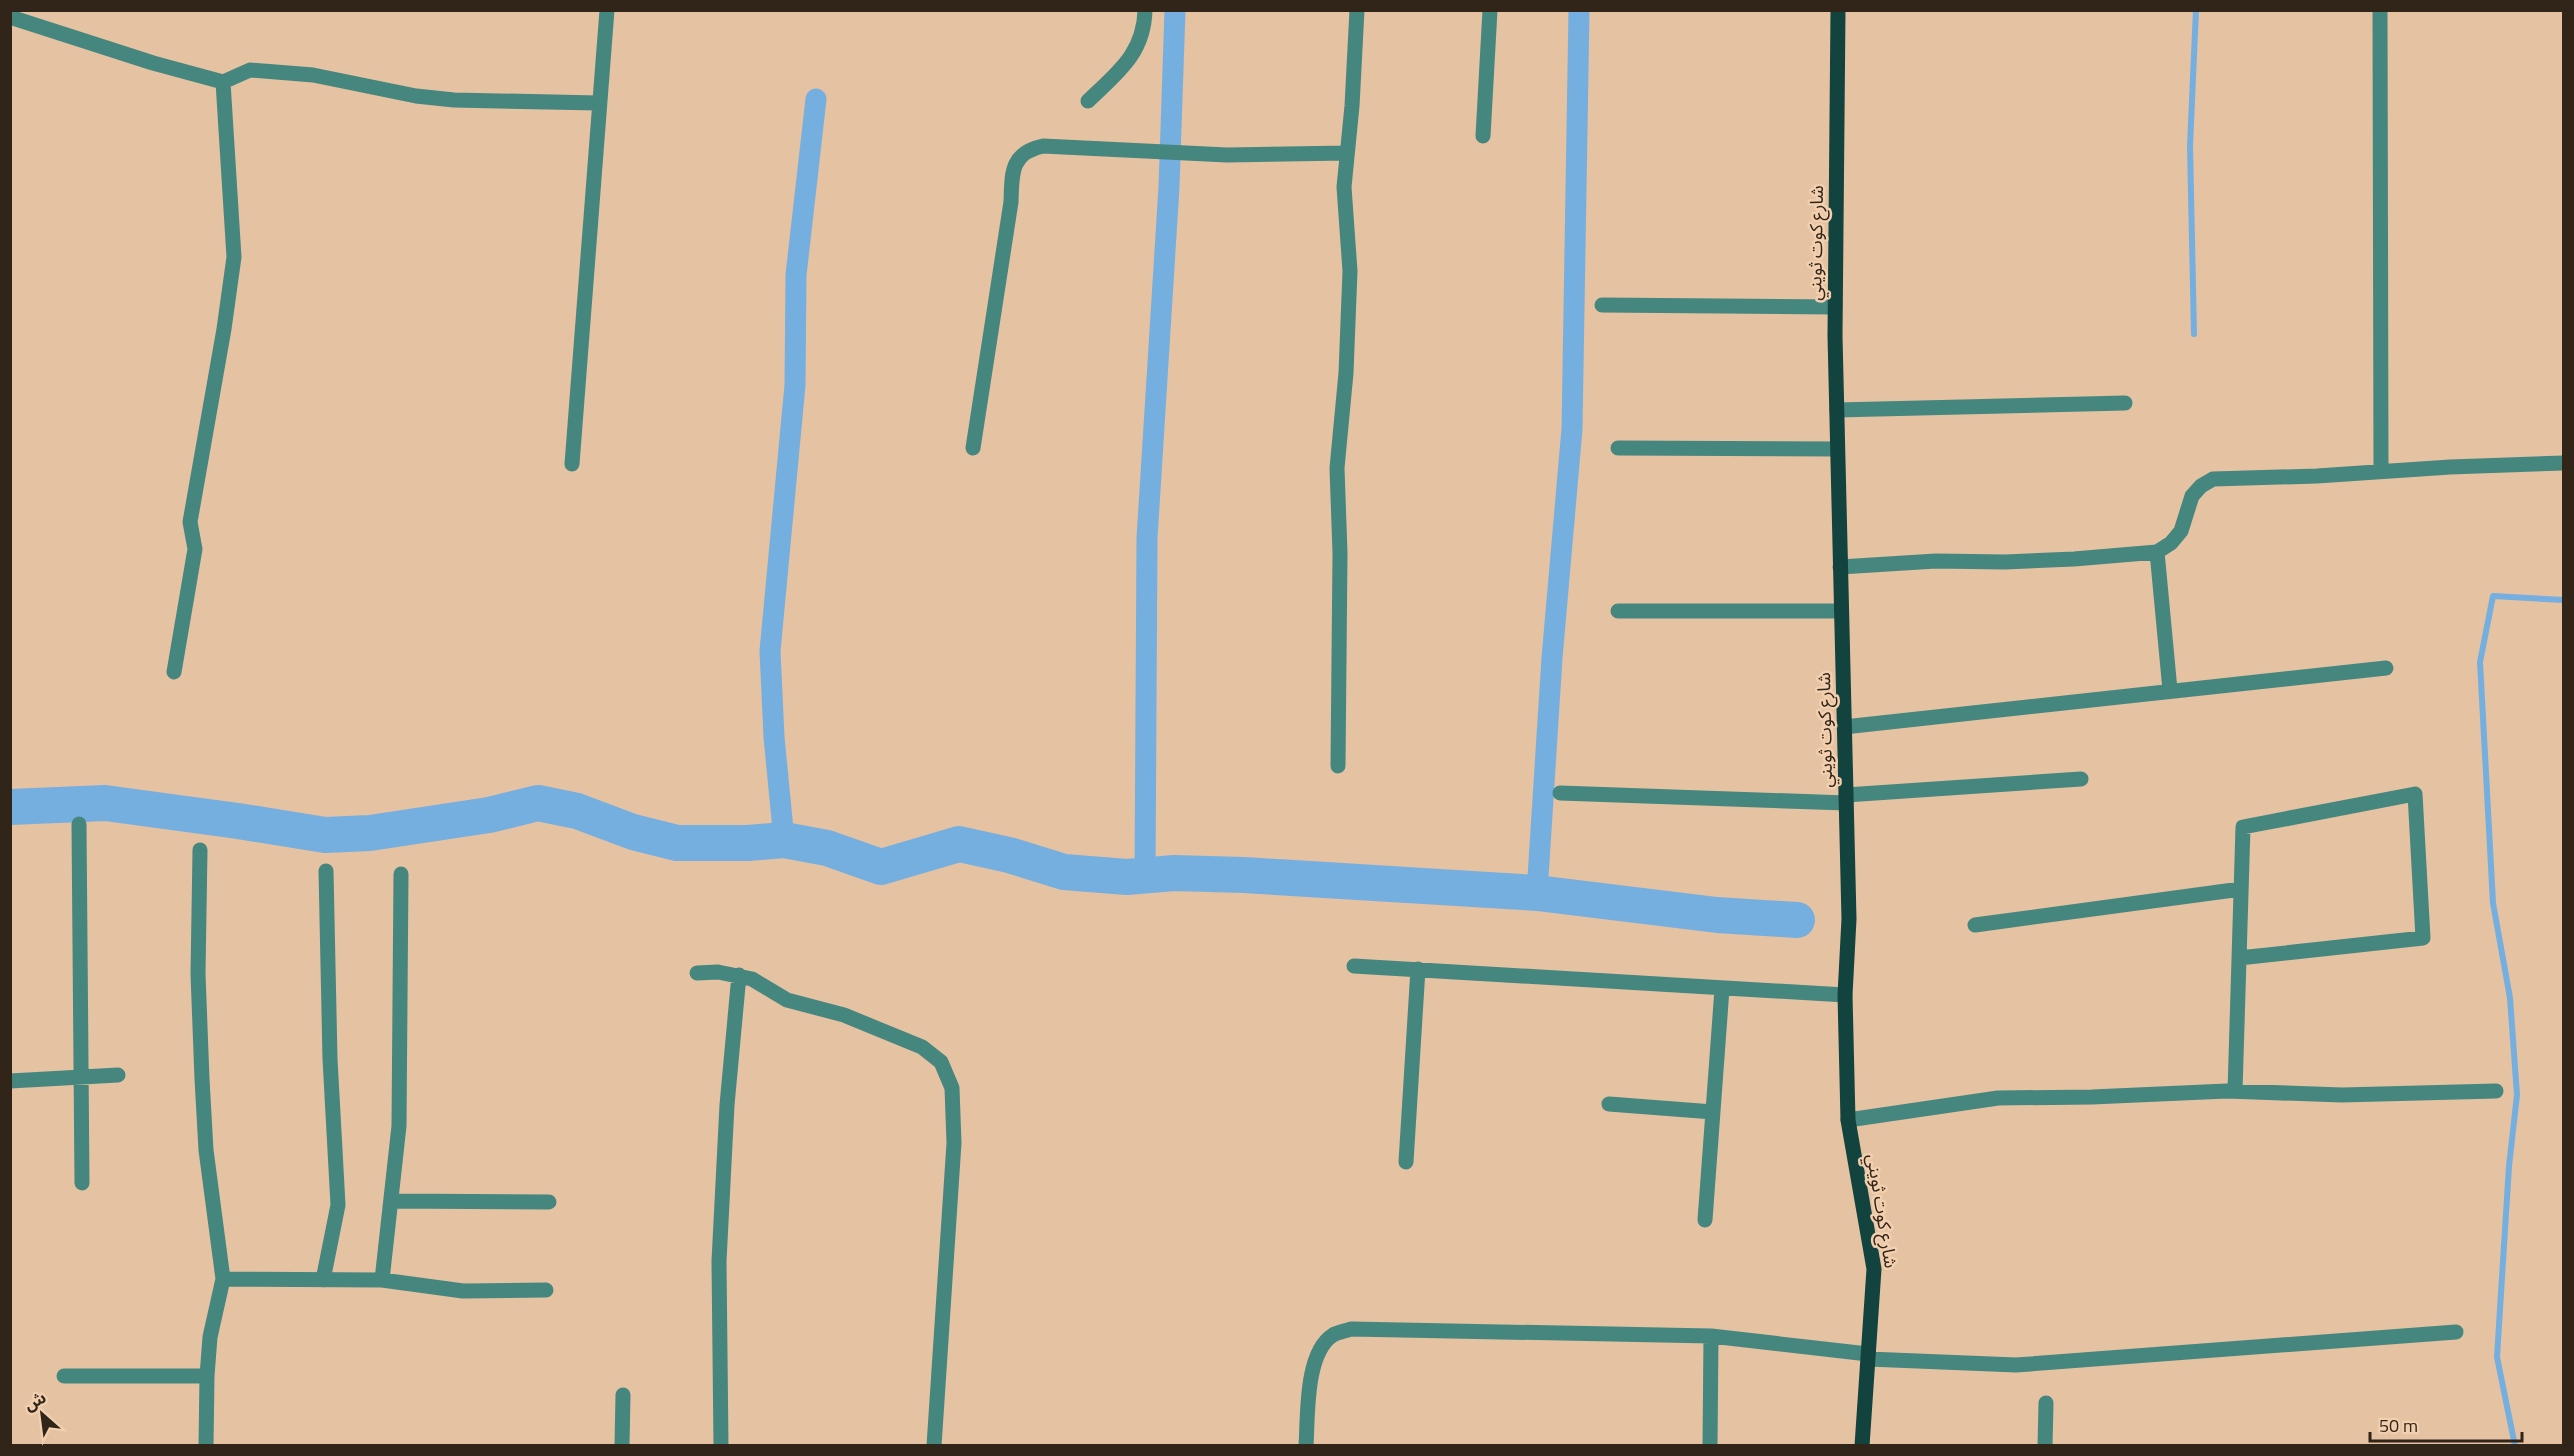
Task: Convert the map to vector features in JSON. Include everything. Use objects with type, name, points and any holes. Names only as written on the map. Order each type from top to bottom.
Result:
[{"type":"main road","name":"شارع كوت ثويني","points":[[1838,10],[1835,308],[1849,919],[1845,995],[1848,1120],[1874,1269],[1862,1446]]},
{"type":"street","points":[[572,464],[592,225],[598,103],[607,10]]},
{"type":"street","points":[[1088,101],[1124,66],[1138,47],[1145,10]]},
{"type":"street","points":[[1338,766],[1340,553],[1337,468],[1346,373],[1350,271],[1344,187],[1357,10]]},
{"type":"street","points":[[1483,136],[1490,10]]},
{"type":"street","points":[[2380,10],[2381,471]]},
{"type":"street","points":[[10,17],[153,63],[223,82],[250,70],[313,75],[416,96],[454,100],[598,103]]},
{"type":"street","points":[[174,672],[195,549],[190,522],[224,329],[234,257],[223,82]]},
{"type":"street","points":[[973,448],[1011,202],[1012,173],[1019,159],[1028,149],[1043,146],[1227,155],[1347,153]]},
{"type":"street","points":[[1602,305],[1835,308]]},
{"type":"street","points":[[1837,410],[2125,403]]},
{"type":"street","points":[[1618,448],[1837,449]]},
{"type":"street","points":[[1840,567],[1936,561],[2006,562],[2074,559],[2157,552],[2171,543],[2181,531],[2192,496],[2201,486],[2213,479],[2564,463]]},
{"type":"street","points":[[2157,552],[2170,690]]},
{"type":"street","points":[[1618,610],[1841,611]]},
{"type":"street","points":[[1844,727],[2386,668]]},
{"type":"street","points":[[1560,793],[1846,799],[2081,779]]},
{"type":"street","points":[[2235,1091],[2241,889],[2243,827],[2415,794],[2423,938],[2239,958]]},
{"type":"street","points":[[79,824],[82,1183]]},
{"type":"street","points":[[200,850],[198,974],[202,1079],[206,1150],[223,1279],[210,1337],[206,1446]]},
{"type":"street","points":[[323,1280],[338,1205],[330,1059],[326,871]]},
{"type":"street","points":[[382,1280],[399,1126],[401,874]]},
{"type":"street","points":[[1975,926],[2241,889]]},
{"type":"street","points":[[1354,966],[1845,995]]},
{"type":"street","points":[[1406,1162],[1418,969]]},
{"type":"street","points":[[697,973],[739,975],[752,979],[787,1000],[844,1015],[922,1047],[941,1062],[952,1088],[954,1143],[934,1446]]},
{"type":"street","points":[[721,1446],[719,1261],[727,1105],[739,975]]},
{"type":"street","points":[[1705,1221],[1722,988]]},
{"type":"street","points":[[10,1081],[118,1076]]},
{"type":"street","points":[[1848,1120],[1998,1098],[2235,1091],[2342,1095],[2496,1090]]},
{"type":"street","points":[[1609,1104],[1713,1112]]},
{"type":"street","points":[[391,1200],[549,1202]]},
{"type":"street","points":[[223,1279],[382,1280],[463,1291],[546,1290]]},
{"type":"street","points":[[1306,1446],[1314,1366],[1322,1346],[1334,1334],[1351,1329],[1711,1336],[1868,1356],[2016,1365],[2456,1332]]},
{"type":"street","points":[[1710,1446],[1711,1336]]},
{"type":"street","points":[[63,1376],[207,1376]]},
{"type":"street","points":[[622,1446],[623,1395]]},
{"type":"street","points":[[2045,1446],[2046,1403]]},
{"type":"waterway","points":[[1145,876],[1147,538],[1169,187],[1175,10]]},
{"type":"waterway","points":[[1537,893],[1552,658],[1572,429],[1579,10]]},
{"type":"waterway","points":[[2194,334],[2190,146],[2196,10]]},
{"type":"waterway","points":[[784,840],[774,737],[770,651],[795,385],[796,275],[816,99]]},
{"type":"waterway","points":[[2515,1446],[2497,1357],[2509,1166],[2517,1095],[2510,998],[2493,903],[2480,662],[2493,596],[2564,600]]},
{"type":"waterway","points":[[10,807],[105,803],[325,835],[370,833],[489,815],[538,803],[577,811],[633,832],[677,843],[748,843],[784,840],[827,848],[881,867],[959,844],[1009,855],[1064,872],[1127,877],[1174,873],[1244,875],[1537,893],[1717,915],[1797,920]]}]
